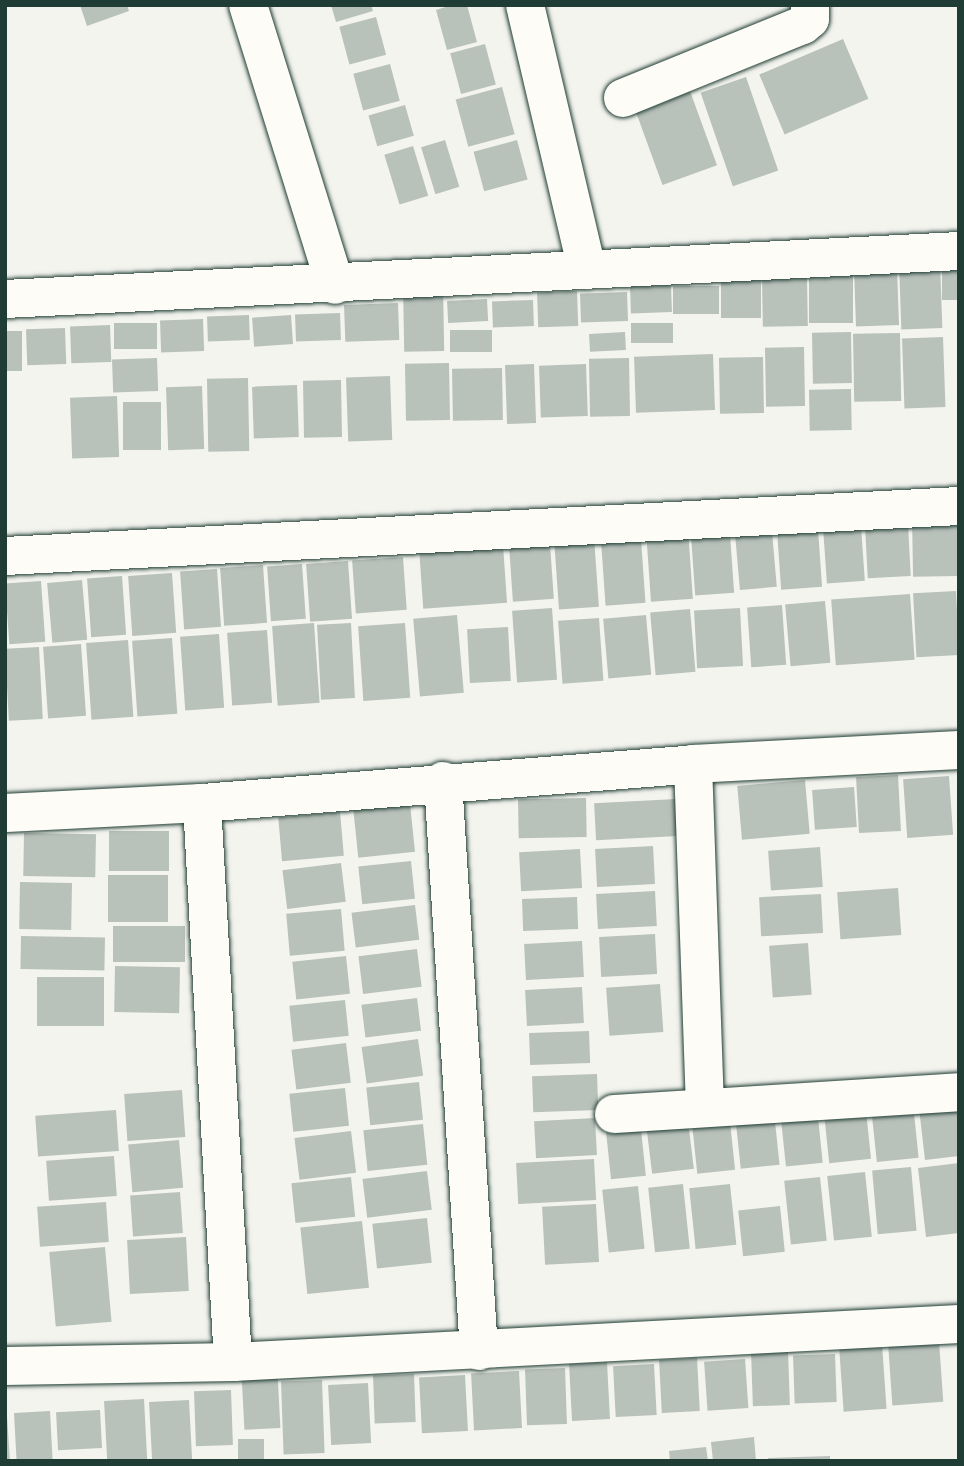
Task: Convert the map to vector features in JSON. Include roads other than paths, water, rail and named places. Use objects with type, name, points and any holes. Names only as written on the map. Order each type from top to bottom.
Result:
[{"type":"street","points":[[248,5],[335,285]]},
{"type":"street","points":[[525,5],[587,270]]},
{"type":"street","points":[[624,98],[803,25],[810,19],[810,5]]},
{"type":"street","points":[[5,299],[335,285],[959,251]]},
{"type":"street","points":[[5,556],[959,506]]},
{"type":"street","points":[[5,813],[201,803],[443,781],[693,764],[959,750]]},
{"type":"street","points":[[693,764],[705,1107]]},
{"type":"street","points":[[443,781],[479,1351]]},
{"type":"street","points":[[201,803],[233,1362]]},
{"type":"street","points":[[614,1114],[959,1092]]},
{"type":"street","points":[[5,1366],[233,1362],[959,1324]]}]
